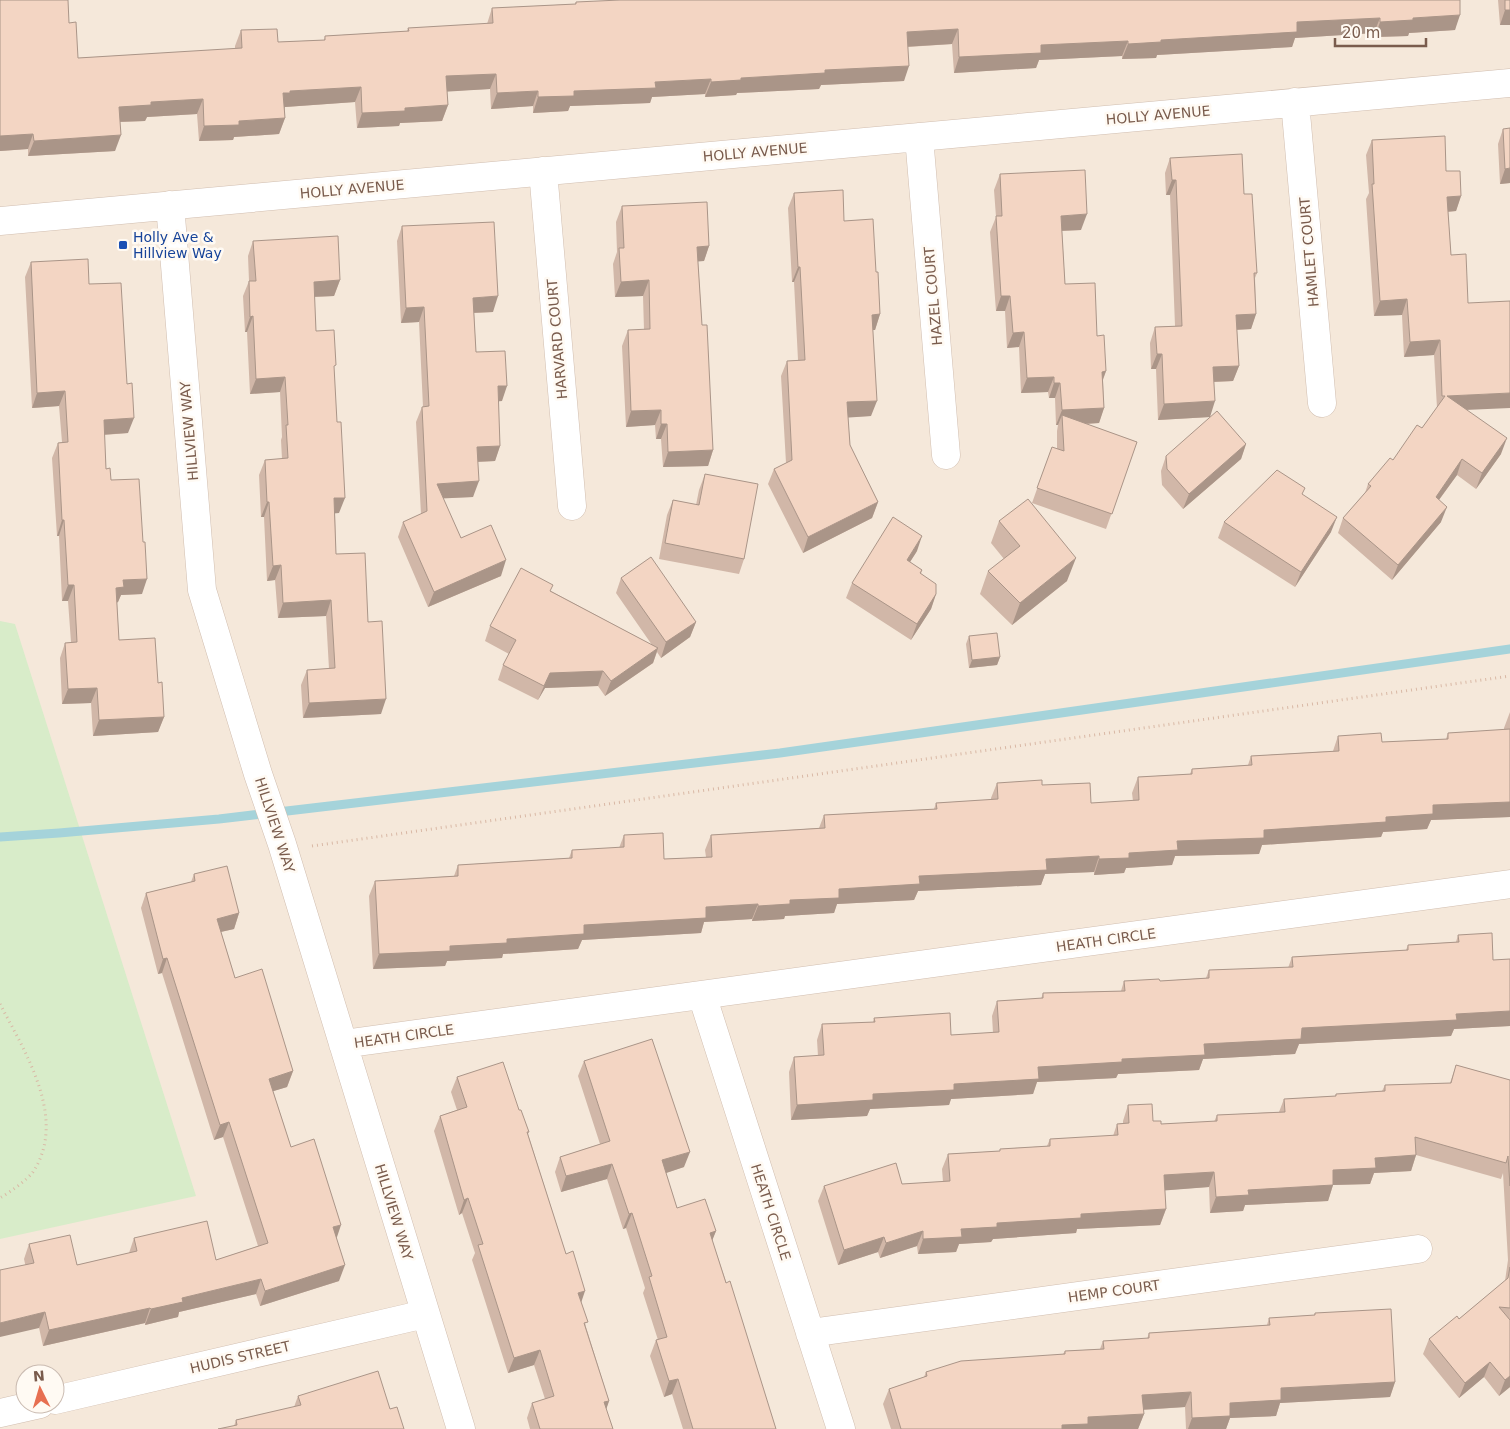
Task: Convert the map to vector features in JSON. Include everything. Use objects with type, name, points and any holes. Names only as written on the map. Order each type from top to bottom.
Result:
[{"type":"street","name":"HOLLY AVENUE","points":[[0,221],[1510,83]]},
{"type":"street","name":"HAMLET COURT","points":[[1295,102],[1322,403]]},
{"type":"street","name":"HAZEL COURT","points":[[919,137],[946,455]]},
{"type":"street","name":"HARVARD COURT","points":[[543,171],[572,506]]},
{"type":"street","name":"HILLVIEW WAY","points":[[170,205],[202,590],[258,774],[282,844],[461,1429]]},
{"type":"street","name":"HEATH CIRCLE","points":[[343,1044],[1510,884]]},
{"type":"street","name":"HEATH CIRCLE","points":[[702,995],[841,1429]]},
{"type":"street","name":"HEMP COURT","points":[[810,1333],[1418,1249]]},
{"type":"street","name":"HUDIS STREET","points":[[65,1398],[425,1314]]},
{"type":"street","points":[[0,1413],[15,1410]]},
{"type":"path","points":[[282,844],[310,846],[1510,676]]},
{"type":"path","points":[[0,1004],[39,1084],[46,1116],[45,1146],[32,1173],[9,1193],[0,1198]]},
{"type":"shaded area","points":[[0,0],[1510,0],[1510,1429],[0,1429]]},
{"type":"green space","points":[[0,621],[15,624],[196,1196],[0,1239]]},
{"type":"building","points":[[0,0],[68,0],[69,23],[76,22],[78,58],[242,48],[241,30],[277,29],[278,42],[325,40],[325,36],[409,31],[408,28],[493,23],[492,8],[620,0],[1460,0],[1460,15],[1380,22],[1380,18],[1297,22],[1297,32],[1161,40],[1161,42],[1128,44],[1128,41],[1041,45],[1041,53],[959,57],[958,29],[907,32],[909,66],[825,70],[825,73],[741,78],[741,80],[711,82],[711,79],[655,82],[656,88],[574,91],[574,96],[538,97],[538,91],[497,93],[496,74],[446,76],[448,105],[405,108],[405,111],[362,113],[361,87],[290,91],[290,93],[283,93],[285,118],[239,121],[239,125],[204,126],[203,99],[151,102],[151,105],[119,107],[121,135],[34,141],[33,134],[0,136]]},
{"type":"building","points":[[1505,0],[1510,0],[1510,10],[1505,10]]},
{"type":"building","points":[[1510,128],[1510,168],[1505,169],[1503,129]]},
{"type":"building","points":[[1445,136],[1446,171],[1460,171],[1461,196],[1447,197],[1451,255],[1466,254],[1468,303],[1510,301],[1510,393],[1447,396],[1507,438],[1482,473],[1462,459],[1436,497],[1447,507],[1398,565],[1343,518],[1371,486],[1368,484],[1390,458],[1393,460],[1417,425],[1422,428],[1445,396],[1442,396],[1440,340],[1410,342],[1407,299],[1380,301],[1372,184],[1374,184],[1372,140]]},
{"type":"building","points":[[1242,154],[1244,194],[1252,194],[1257,273],[1254,273],[1256,314],[1236,315],[1239,366],[1213,367],[1215,401],[1164,404],[1162,354],[1157,354],[1155,327],[1182,326],[1176,180],[1172,180],[1170,158]]},
{"type":"building","points":[[1085,170],[1087,214],[1061,216],[1065,284],[1095,283],[1097,336],[1104,335],[1106,371],[1102,372],[1104,408],[1062,410],[1060,383],[1054,383],[1054,377],[1027,378],[1024,332],[1013,333],[1010,296],[1001,296],[996,216],[1002,216],[1000,174]]},
{"type":"building","points":[[843,190],[844,221],[873,219],[880,314],[872,315],[877,401],[847,402],[850,445],[878,502],[808,537],[774,469],[792,460],[787,361],[805,360],[794,193]]},
{"type":"building","points":[[707,202],[709,246],[697,247],[702,325],[707,325],[713,450],[668,452],[667,424],[661,424],[661,410],[631,411],[628,330],[650,329],[649,280],[621,282],[619,248],[624,248],[622,206]]},
{"type":"building","points":[[494,222],[498,296],[473,298],[476,352],[505,351],[507,386],[498,386],[500,446],[477,447],[479,481],[437,484],[461,538],[491,525],[506,560],[434,592],[403,522],[427,511],[422,407],[429,406],[424,307],[406,308],[402,226]]},
{"type":"building","points":[[338,236],[340,280],[314,282],[316,331],[334,330],[337,422],[341,422],[345,498],[334,498],[336,554],[365,553],[368,622],[382,621],[386,699],[309,703],[307,670],[335,668],[331,600],[283,603],[281,565],[273,566],[265,460],[288,458],[285,377],[256,379],[253,316],[250,317],[249,281],[256,281],[253,241]]},
{"type":"building","points":[[88,259],[89,284],[121,283],[127,384],[132,383],[134,418],[104,420],[106,469],[110,468],[111,480],[139,479],[143,542],[145,542],[147,579],[123,580],[124,587],[116,588],[119,640],[155,638],[158,683],[162,682],[164,717],[99,720],[97,688],[68,689],[65,643],[77,642],[74,585],[68,585],[58,443],[68,442],[65,391],[37,393],[31,262]]},
{"type":"building","points":[[1217,411],[1246,444],[1189,494],[1167,469],[1166,456]]},
{"type":"building","points":[[1062,415],[1137,442],[1112,514],[1037,488],[1052,447],[1064,451]]},
{"type":"building","points":[[1277,470],[1305,488],[1302,494],[1337,517],[1301,572],[1224,522]]},
{"type":"building","points":[[705,474],[758,484],[744,559],[665,543],[673,500],[699,505]]},
{"type":"building","points":[[1028,499],[1076,558],[1020,603],[988,571],[1020,546],[999,521]]},
{"type":"building","points":[[893,517],[922,536],[907,560],[922,570],[920,573],[936,584],[936,594],[917,624],[852,583]]},
{"type":"building","points":[[651,557],[696,622],[666,642],[621,578]]},
{"type":"building","points":[[521,568],[553,585],[550,591],[658,648],[611,681],[603,671],[550,673],[544,686],[503,665],[516,640],[490,626]]},
{"type":"building","points":[[997,633],[1000,657],[972,660],[969,636]]},
{"type":"building","points":[[1510,729],[1510,802],[1433,805],[1433,814],[1386,817],[1386,822],[1264,830],[1264,838],[1177,841],[1178,850],[1129,853],[1129,858],[1099,859],[1099,856],[1046,859],[1047,870],[919,876],[920,884],[839,889],[839,898],[790,900],[790,904],[706,907],[706,918],[584,925],[584,934],[507,939],[507,943],[450,946],[450,951],[379,954],[375,881],[458,876],[458,865],[572,858],[572,850],[624,847],[624,835],[663,833],[664,859],[712,857],[711,835],[825,828],[824,815],[937,809],[936,803],[998,799],[997,783],[1042,780],[1042,785],[1090,783],[1091,803],[1139,800],[1138,777],[1192,774],[1192,769],[1252,765],[1251,756],[1339,751],[1338,736],[1381,733],[1382,742],[1448,739],[1448,733]]},
{"type":"building","points":[[227,866],[239,913],[217,919],[235,978],[262,969],[293,1071],[269,1079],[291,1147],[314,1139],[341,1225],[333,1227],[345,1265],[265,1291],[261,1279],[182,1298],[183,1302],[49,1330],[45,1312],[0,1323],[0,1270],[34,1263],[29,1244],[70,1235],[77,1265],[137,1251],[134,1238],[207,1221],[216,1260],[268,1243],[229,1122],[220,1125],[167,958],[163,959],[146,893],[195,881],[194,874]]},
{"type":"building","points":[[1492,933],[1493,960],[1510,959],[1510,1011],[1456,1014],[1457,1020],[1302,1028],[1301,1039],[1204,1044],[1205,1055],[1122,1059],[1122,1062],[1038,1067],[1039,1079],[954,1084],[954,1090],[873,1094],[873,1100],[797,1105],[794,1057],[824,1055],[822,1024],[875,1022],[874,1018],[950,1013],[951,1035],[999,1032],[997,1001],[1043,998],[1043,993],[1125,991],[1124,981],[1209,978],[1209,970],[1293,967],[1292,957],[1408,950],[1408,945],[1459,942],[1458,935]]},
{"type":"building","points":[[652,1039],[690,1152],[662,1160],[677,1208],[705,1199],[716,1231],[710,1233],[726,1283],[730,1281],[776,1429],[693,1429],[678,1379],[669,1381],[656,1340],[667,1337],[649,1277],[652,1276],[632,1213],[629,1214],[612,1164],[566,1176],[560,1157],[610,1141],[584,1061]]},
{"type":"building","points":[[503,1062],[519,1110],[521,1110],[529,1132],[527,1132],[566,1254],[573,1251],[585,1291],[578,1293],[588,1322],[584,1323],[609,1401],[604,1402],[613,1429],[540,1429],[532,1403],[554,1396],[540,1350],[514,1358],[478,1245],[483,1244],[468,1198],[464,1200],[440,1116],[467,1107],[457,1077]]},
{"type":"building","points":[[1456,1065],[1510,1080],[1510,1186],[1508,1156],[1506,1163],[1415,1137],[1416,1155],[1375,1158],[1376,1168],[1333,1170],[1333,1185],[1248,1190],[1249,1195],[1216,1197],[1214,1172],[1164,1175],[1166,1209],[1081,1214],[1081,1218],[997,1223],[997,1227],[961,1229],[962,1237],[923,1239],[923,1231],[886,1243],[884,1237],[844,1250],[824,1186],[896,1163],[902,1184],[950,1181],[948,1154],[1050,1146],[1050,1139],[1118,1135],[1117,1124],[1129,1123],[1128,1105],[1152,1104],[1153,1121],[1161,1121],[1161,1124],[1217,1121],[1217,1115],[1285,1112],[1284,1099],[1385,1091],[1385,1085],[1451,1083]]},
{"type":"building","points":[[1510,1267],[1510,1308],[1499,1307],[1510,1320],[1510,1376],[1505,1380],[1490,1362],[1465,1383],[1429,1339],[1457,1316],[1459,1319],[1508,1278]]},
{"type":"building","points":[[1391,1309],[1395,1382],[1281,1388],[1281,1400],[1230,1403],[1230,1416],[1192,1418],[1191,1392],[1142,1395],[1144,1414],[1088,1417],[1088,1424],[1062,1425],[1062,1429],[901,1429],[889,1389],[927,1376],[926,1372],[961,1361],[1065,1354],[1065,1351],[1104,1349],[1103,1341],[1149,1338],[1149,1333],[1270,1325],[1269,1318],[1315,1315],[1315,1313]]},
{"type":"building","points":[[378,1371],[390,1409],[397,1407],[404,1429],[218,1429],[237,1425],[236,1420],[301,1405],[298,1396]]},
{"type":"waterway","points":[[0,837],[219,819],[780,753],[1510,649]]},
{"type":"place","name":"Holly Ave & Hillview Way","points":[[123,245]]}]
